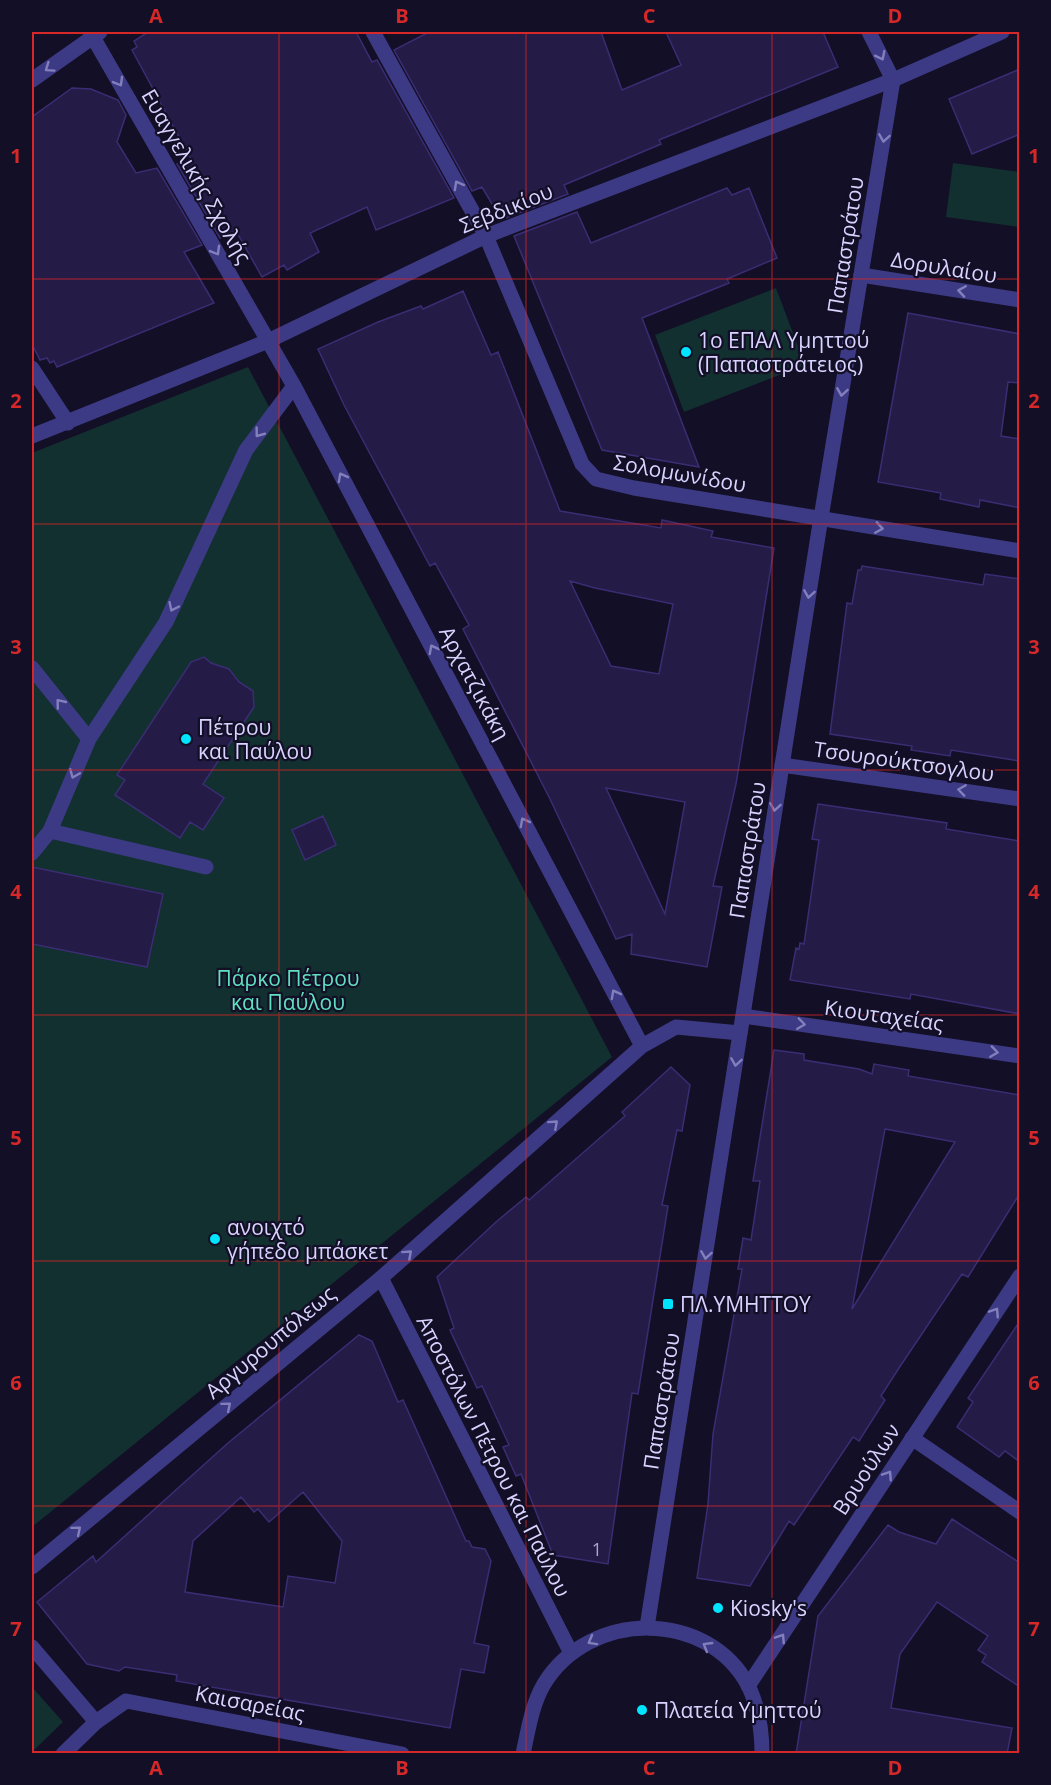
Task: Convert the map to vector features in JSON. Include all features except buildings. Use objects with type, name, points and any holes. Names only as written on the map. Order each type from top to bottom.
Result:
[{"type":"street","points":[[869,32],[893,80]]},
{"type":"street","name":"Σεβδικίου","points":[[32,436],[268,341],[486,236],[893,80],[1002,32]]},
{"type":"street","points":[[32,80],[94,33]]},
{"type":"street","name":"Ευαγγελικής Σχολής","points":[[94,33],[268,341]]},
{"type":"street","name":"Σολομωνίδου","points":[[379,34],[486,236],[582,464],[596,479],[634,488],[1020,551]]},
{"type":"street","name":"Παπαστράτου","points":[[647,1627],[821,519],[893,80]]},
{"type":"street","name":"Δορυλαίου","points":[[861,275],[1020,300]]},
{"type":"street","name":"Αρχατζικάκη","points":[[268,341],[294,386],[642,1046]]},
{"type":"street","points":[[32,368],[68,423]]},
{"type":"street","points":[[32,853],[50,831],[89,739],[166,622],[246,450],[294,386]]},
{"type":"street","points":[[32,668],[89,739]]},
{"type":"street","name":"Τσουρούκτσογλου","points":[[782,765],[1020,799]]},
{"type":"street","points":[[50,831],[206,867]]},
{"type":"street","name":"Κιουταχείας","points":[[743,1016],[1020,1056]]},
{"type":"street","name":"Αργυρουπόλεως","points":[[32,1567],[381,1278],[642,1046],[663,1032],[676,1027],[740,1033]]},
{"type":"street","name":"Βρυούλων","points":[[748,1686],[1020,1276]]},
{"type":"street","name":"Αποστόλων Πέτρου και Παύλου","points":[[381,1278],[571,1653]]},
{"type":"street","points":[[912,1438],[1020,1512]]},
{"type":"street","points":[[523,1754],[530,1722],[544,1684],[571,1653],[607,1633],[647,1627],[687,1634],[723,1655],[748,1686],[762,1725],[762,1754]]},
{"type":"street","points":[[32,1647],[96,1722]]},
{"type":"street","name":"Καισαρείας","points":[[63,1754],[96,1722],[126,1701],[402,1754]]},
{"type":"green space","points":[[953,163],[1019,172],[1019,227],[946,217]]},
{"type":"green space","points":[[776,288],[805,365],[684,412],[655,335]]},
{"type":"green space","name":"Πάρκο Πέτρου και Παύλου","points":[[248,367],[612,1057],[32,1527],[32,453]]},
{"type":"green space","points":[[32,1687],[63,1722],[32,1752]]},
{"type":"place","name":"1ο ΕΠΑΛ Υμηττού (Παπαστράτειος)","points":[[686,352]]},
{"type":"place","name":"Πέτρου και Παύλου","points":[[186,739]]},
{"type":"place","name":"ανοιχτό γήπεδο μπάσκετ","points":[[215,1239]]},
{"type":"place","name":"ΠΛ.ΥΜΗΤΤΟΥ","points":[[668,1304]]},
{"type":"place","name":"Kiosky's","points":[[718,1608]]},
{"type":"place","name":"Πλατεία Υμηττού","points":[[642,1710]]}]
